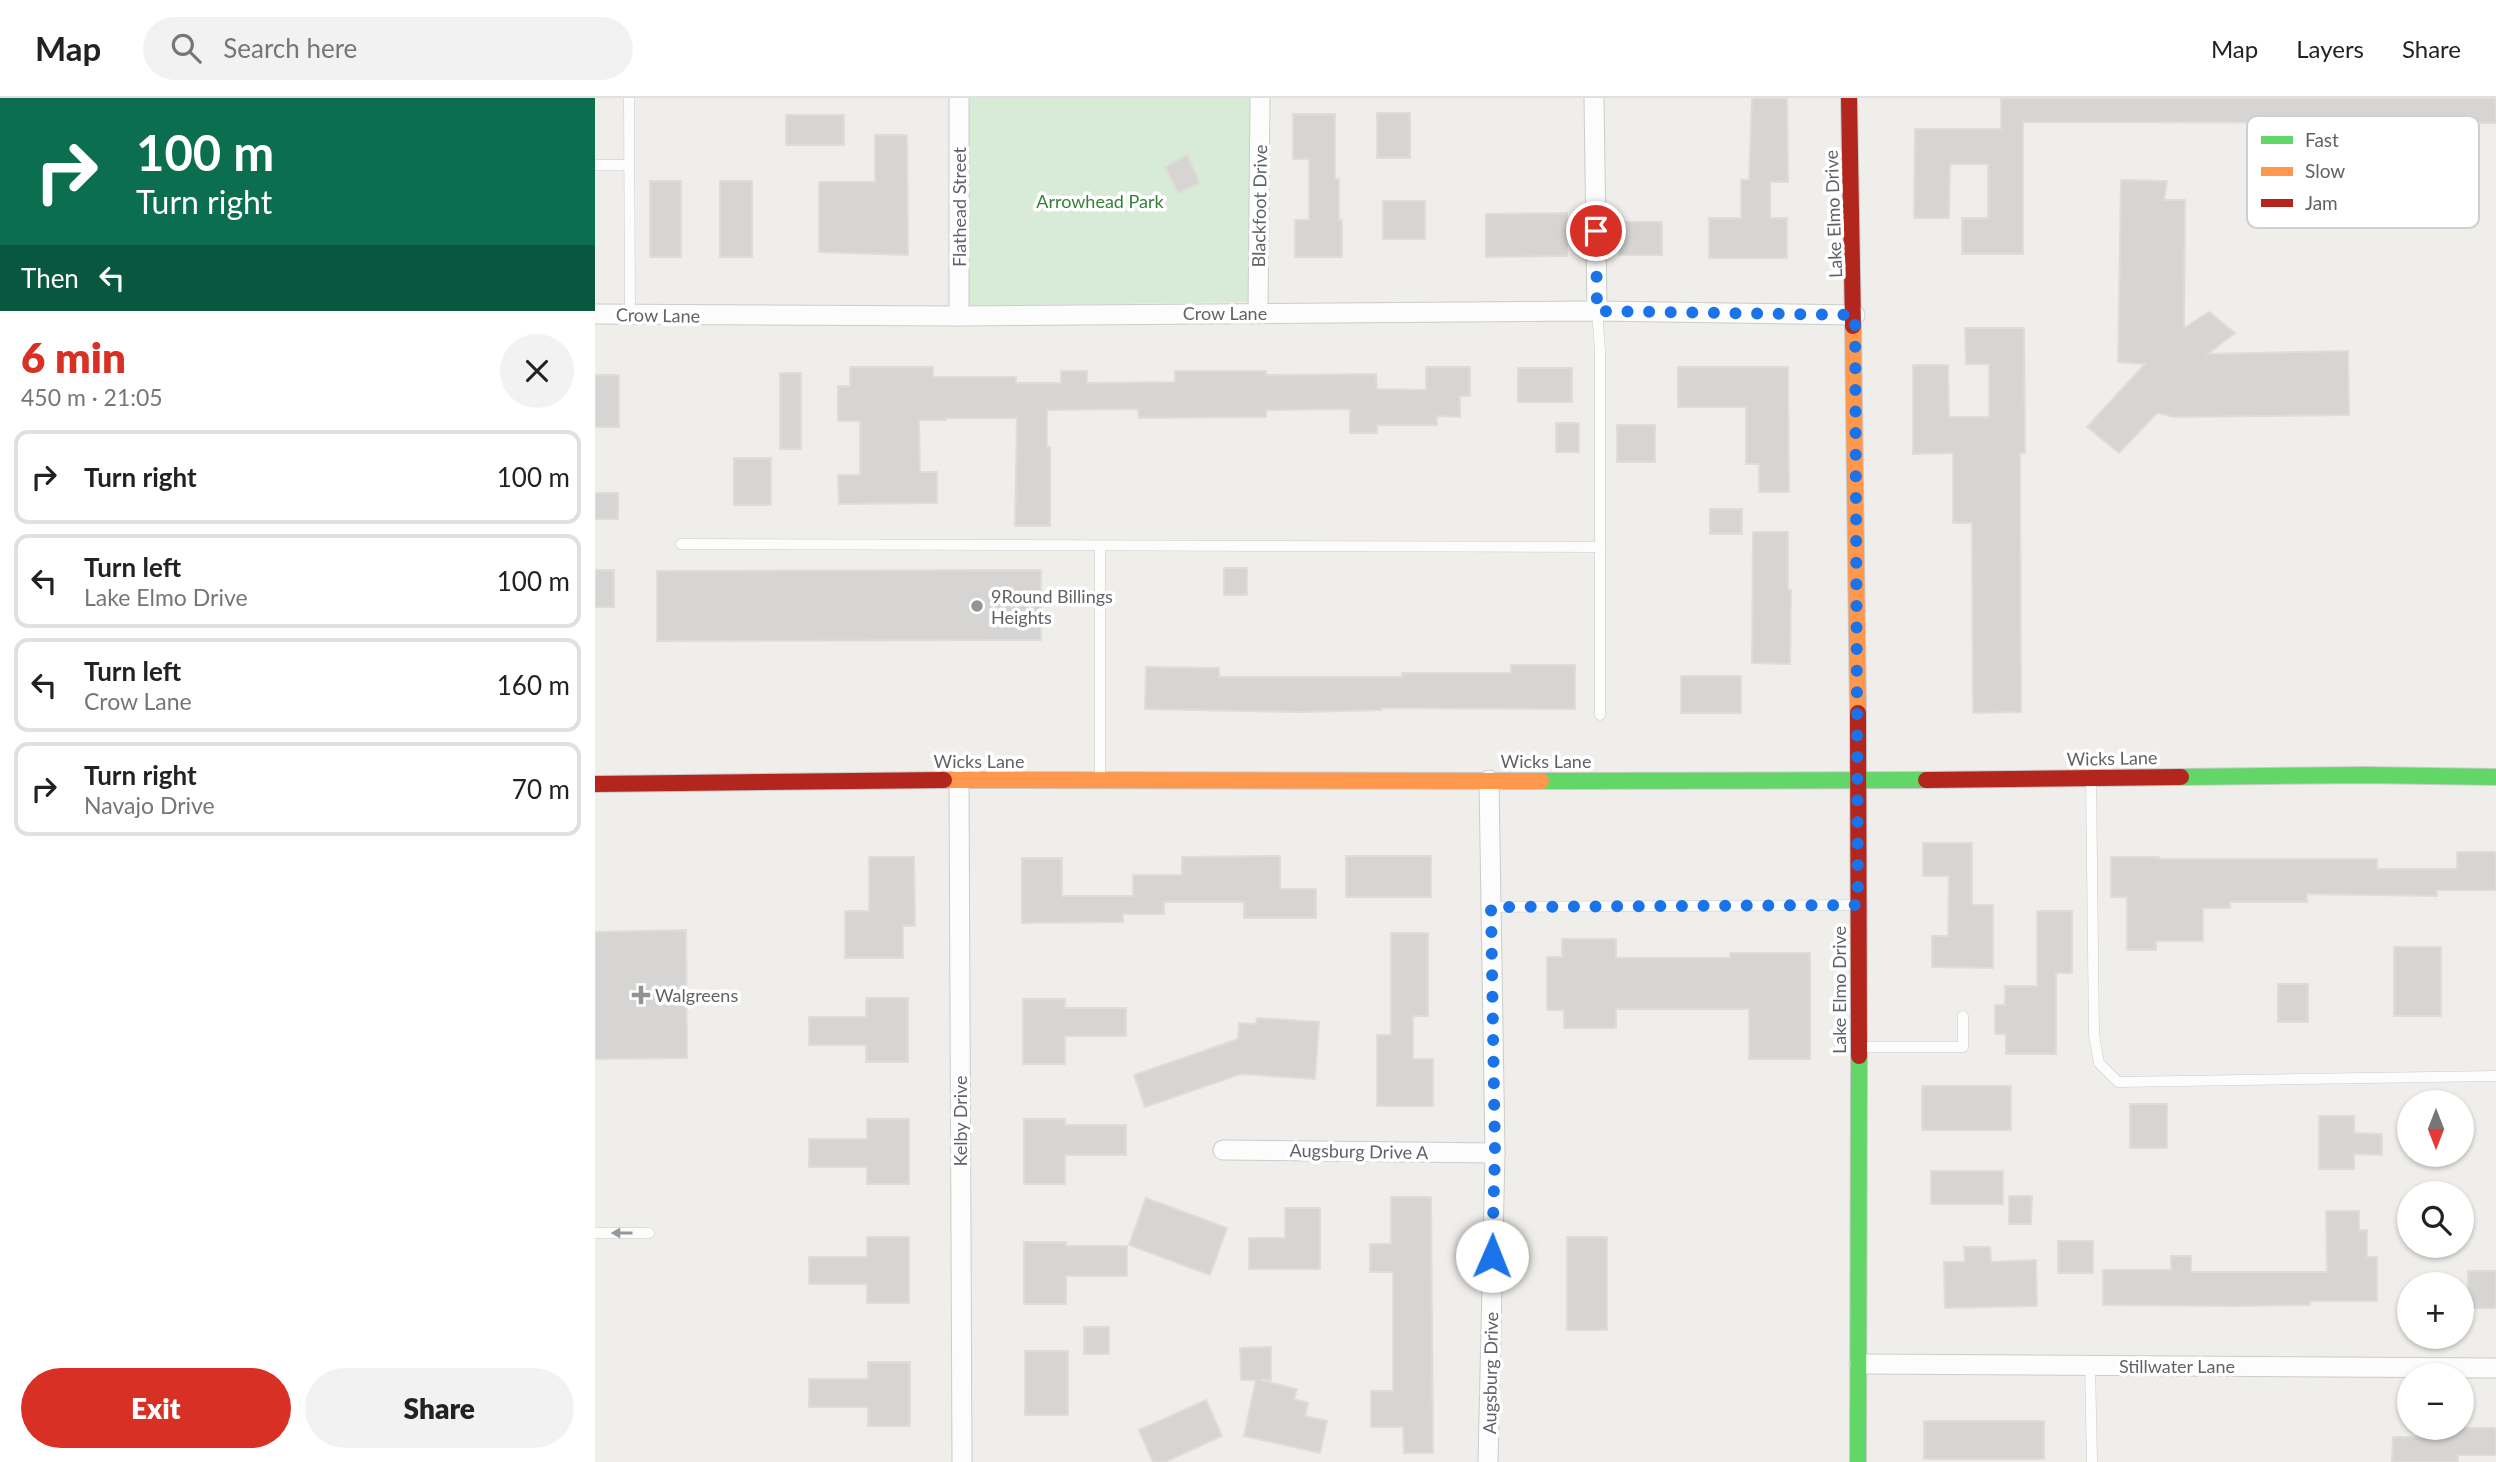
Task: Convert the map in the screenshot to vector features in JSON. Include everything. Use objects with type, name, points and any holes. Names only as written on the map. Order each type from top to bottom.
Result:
[{"type":"main road","name":"Lake Elmo Drive","points":[[1849,98],[1855,315],[1858,1462]]},
{"type":"main road","name":"Wicks Lane","points":[[595,784],[958,780],[1858,781],[2365,775],[2496,777]]},
{"type":"street","name":"Flathead Street","points":[[958,98],[958,316]]},
{"type":"street","name":"Blackfoot Drive","points":[[1258,313],[1261,98]]},
{"type":"street","points":[[1594,98],[1597,311]]},
{"type":"street","name":"Crow Lane","points":[[595,314],[958,316],[1597,311],[1855,315]]},
{"type":"street","name":"Kelby Drive","points":[[958,780],[962,1462]]},
{"type":"street","name":"Augsburg Drive","points":[[1488,1462],[1495,1153],[1489,780]]},
{"type":"street","name":"Augsburg Drive A","points":[[1223,1150],[1495,1153]]},
{"type":"street","name":"Stillwater Lane","points":[[1859,1364],[2496,1368]]},
{"type":"lane","points":[[629,98],[629,314]]},
{"type":"lane","points":[[595,165],[629,165]]},
{"type":"lane","points":[[1597,311],[1600,350],[1600,715]]},
{"type":"lane","points":[[681,544],[1600,547]]},
{"type":"lane","points":[[1100,547],[1100,781]]},
{"type":"lane","points":[[2091,778],[2094,1035],[2099,1063],[2118,1082],[2496,1076]]},
{"type":"lane","points":[[1491,907],[1858,905]]},
{"type":"lane","points":[[1858,1047],[1963,1047],[1963,1016]]},
{"type":"lane","points":[[595,1233],[649,1233]]},
{"type":"lane","points":[[2090,1365],[2092,1462]]},
{"type":"green space","name":"Arrowhead Park","points":[[962,98],[1257,98],[1248,302],[959,306]]},
{"type":"building","points":[[1752,98],[1787,98],[1788,182],[1770,182],[1770,218],[1787,218],[1787,258],[1709,258],[1709,218],[1741,218],[1741,180],[1749,180]]},
{"type":"building","points":[[2001,98],[2496,98],[2496,123],[2479,123],[2479,116],[2247,116],[2247,122],[2023,122],[2023,254],[1962,254],[1962,218],[1988,218],[1988,164],[1950,164],[1949,218],[1914,218],[1915,129],[2001,129]]},
{"type":"building","points":[[1377,113],[1410,113],[1410,158],[1377,158]]},
{"type":"building","points":[[1293,114],[1335,114],[1335,179],[1339,179],[1342,257],[1295,257],[1295,220],[1309,220],[1309,159],[1293,159]]},
{"type":"building","points":[[786,115],[844,115],[844,145],[786,145]]},
{"type":"building","points":[[875,135],[907,135],[908,255],[819,252],[819,182],[875,182]]},
{"type":"building","points":[[1187,155],[1200,183],[1178,193],[1165,167]]},
{"type":"building","points":[[2121,180],[2167,181],[2164,200],[2185,200],[2184,328],[2209,312],[2235,333],[2208,354],[2348,351],[2349,415],[2174,417],[2157,413],[2119,453],[2087,427],[2145,364],[2118,362]]},
{"type":"building","points":[[650,181],[681,181],[681,257],[650,257]]},
{"type":"building","points":[[720,181],[752,181],[752,257],[720,257]]},
{"type":"building","points":[[1383,201],[1425,201],[1425,239],[1383,239]]},
{"type":"building","points":[[1567,213],[1567,256],[1486,257],[1486,214]]},
{"type":"building","points":[[1619,222],[1662,222],[1662,255],[1619,255]]},
{"type":"building","points":[[1965,328],[2024,328],[2025,453],[2020,453],[2021,712],[1973,713],[1972,523],[1953,523],[1953,453],[1913,454],[1913,365],[1948,365],[1949,417],[1989,417],[1989,364],[1966,364]]},
{"type":"building","points":[[850,367],[933,367],[933,377],[1016,377],[1016,383],[1061,383],[1061,371],[1087,371],[1087,383],[1175,382],[1175,371],[1266,371],[1266,375],[1376,374],[1377,389],[1426,390],[1426,367],[1470,367],[1470,396],[1460,396],[1460,417],[1437,416],[1437,425],[1377,425],[1377,433],[1350,433],[1350,409],[1266,410],[1266,417],[1139,418],[1138,409],[1047,410],[1050,526],[1015,526],[1017,418],[919,420],[920,472],[937,472],[937,503],[839,504],[838,475],[860,475],[860,421],[838,421],[838,386],[850,386]]},
{"type":"building","points":[[1678,367],[1788,367],[1789,492],[1759,492],[1759,464],[1746,464],[1746,407],[1678,407]]},
{"type":"building","points":[[1518,368],[1572,368],[1572,402],[1518,402]]},
{"type":"building","points":[[780,373],[801,373],[801,449],[780,449]]},
{"type":"building","points":[[595,375],[619,375],[619,427],[595,427]]},
{"type":"building","points":[[1556,423],[1579,423],[1579,452],[1556,452]]},
{"type":"building","points":[[1617,425],[1655,425],[1655,462],[1617,462]]},
{"type":"building","points":[[734,458],[771,458],[771,505],[734,505]]},
{"type":"building","points":[[595,493],[618,493],[618,519],[595,519]]},
{"type":"building","points":[[1710,509],[1742,509],[1742,534],[1710,534]]},
{"type":"building","points":[[1753,532],[1788,532],[1788,590],[1791,590],[1790,664],[1752,663]]},
{"type":"building","points":[[1224,568],[1247,568],[1247,595],[1224,595]]},
{"type":"building","points":[[595,570],[614,570],[614,607],[595,607]]},
{"type":"building","points":[[1041,570],[1041,640],[657,641],[657,571]]},
{"type":"building","points":[[1511,665],[1575,665],[1575,709],[1381,708],[1302,712],[1145,709],[1146,667],[1219,668],[1219,677],[1402,677],[1402,673],[1511,673]]},
{"type":"building","points":[[1681,676],[1741,676],[1741,713],[1681,713]]},
{"type":"building","points":[[1923,843],[1972,843],[1972,905],[1993,905],[1993,968],[1932,967],[1932,936],[1948,936],[1949,876],[1923,876]]},
{"type":"building","points":[[2457,852],[2496,852],[2496,890],[2437,890],[2437,896],[2307,894],[2307,902],[2230,902],[2230,908],[2203,908],[2203,941],[2156,941],[2156,950],[2127,950],[2127,897],[2111,897],[2111,857],[2377,859],[2377,869],[2457,869]]},
{"type":"building","points":[[1280,856],[1280,889],[1316,889],[1316,918],[1244,918],[1244,902],[1164,902],[1164,914],[1123,914],[1123,922],[1022,923],[1022,858],[1062,858],[1062,896],[1133,896],[1133,875],[1182,875],[1182,857]]},
{"type":"building","points":[[1346,856],[1431,856],[1431,897],[1346,897]]},
{"type":"building","points":[[869,857],[914,857],[915,926],[903,926],[903,958],[845,958],[845,911],[869,911]]},
{"type":"building","points":[[2037,911],[2072,911],[2072,973],[2056,973],[2056,1054],[2006,1054],[2006,1034],[1995,1034],[1995,1005],[2005,1005],[2005,986],[2037,986]]},
{"type":"building","name":"Walgreens","points":[[686,930],[687,1058],[595,1059],[595,932]]},
{"type":"building","points":[[1391,933],[1428,933],[1428,1016],[1413,1016],[1413,1059],[1433,1059],[1433,1106],[1377,1106],[1377,1035],[1391,1035]]},
{"type":"building","points":[[1562,939],[1616,939],[1616,958],[1730,958],[1730,953],[1810,953],[1810,1059],[1749,1059],[1749,1009],[1616,1009],[1616,1028],[1564,1028],[1564,1010],[1547,1010],[1547,957],[1562,957]]},
{"type":"building","points":[[2394,947],[2441,947],[2441,1016],[2394,1016]]},
{"type":"building","points":[[2278,984],[2308,984],[2308,1022],[2278,1022]]},
{"type":"building","points":[[866,998],[908,998],[908,1062],[866,1062],[866,1045],[809,1045],[809,1017],[866,1017]]},
{"type":"building","points":[[1023,999],[1065,999],[1065,1008],[1126,1008],[1126,1036],[1065,1036],[1065,1064],[1023,1064]]},
{"type":"building","points":[[1257,1018],[1319,1022],[1315,1079],[1241,1074],[1145,1107],[1134,1075],[1238,1039],[1239,1023],[1256,1024]]},
{"type":"building","points":[[1922,1086],[2011,1086],[2011,1130],[1922,1130]]},
{"type":"building","points":[[2130,1104],[2167,1104],[2167,1148],[2130,1148]]},
{"type":"building","points":[[2319,1116],[2354,1116],[2354,1133],[2382,1134],[2382,1155],[2354,1154],[2354,1169],[2319,1169]]},
{"type":"building","points":[[867,1119],[909,1119],[909,1184],[867,1184],[867,1167],[809,1167],[809,1139],[867,1139]]},
{"type":"building","points":[[1024,1119],[1065,1119],[1065,1125],[1126,1125],[1126,1155],[1065,1155],[1065,1184],[1024,1184]]},
{"type":"building","points":[[1931,1171],[2003,1171],[2003,1204],[1931,1204]]},
{"type":"building","points":[[2009,1196],[2032,1196],[2031,1224],[2009,1224]]},
{"type":"building","points":[[1391,1197],[1431,1197],[1433,1453],[1404,1453],[1403,1427],[1371,1427],[1371,1391],[1393,1391],[1393,1272],[1370,1272],[1370,1244],[1391,1244]]},
{"type":"building","points":[[1146,1198],[1227,1228],[1210,1275],[1129,1245]]},
{"type":"building","points":[[1285,1208],[1320,1208],[1320,1269],[1249,1269],[1249,1238],[1285,1238]]},
{"type":"building","points":[[2326,1211],[2359,1211],[2359,1230],[2367,1230],[2367,1257],[2377,1257],[2377,1301],[2310,1301],[2310,1305],[2103,1305],[2103,1270],[2171,1270],[2171,1256],[2191,1256],[2191,1272],[2327,1272]]},
{"type":"building","points":[[867,1237],[909,1237],[909,1303],[867,1303],[867,1284],[809,1284],[809,1257],[867,1257]]},
{"type":"building","points":[[1567,1237],[1607,1237],[1607,1330],[1567,1330]]},
{"type":"building","points":[[2058,1241],[2093,1241],[2093,1273],[2058,1273]]},
{"type":"building","points":[[1024,1242],[1066,1242],[1066,1246],[1127,1246],[1127,1276],[1066,1276],[1066,1304],[1024,1304]]},
{"type":"building","points":[[1964,1247],[1990,1247],[1991,1262],[2036,1260],[2037,1306],[1945,1308],[1944,1262],[1965,1262]]},
{"type":"building","points":[[2496,1271],[2496,1308],[2474,1308],[2474,1272],[2468,1272]]},
{"type":"building","points":[[1084,1327],[1109,1327],[1109,1354],[1084,1354]]},
{"type":"building","points":[[1271,1347],[1271,1380],[1260,1380],[1297,1389],[1294,1399],[1308,1403],[1305,1416],[1327,1421],[1320,1453],[1244,1436],[1256,1380],[1241,1380],[1240,1348]]},
{"type":"building","points":[[1025,1351],[1068,1351],[1068,1415],[1025,1415]]},
{"type":"building","points":[[868,1362],[910,1362],[910,1426],[868,1426],[868,1407],[809,1407],[809,1379],[868,1379]]},
{"type":"building","points":[[1206,1400],[1222,1436],[1165,1462],[1153,1462],[1139,1430]]},
{"type":"building","points":[[1924,1421],[2044,1421],[2044,1459],[1924,1459]]},
{"type":"building","points":[[2474,1428],[2496,1428],[2496,1455],[2458,1455],[2458,1462],[2392,1462],[2393,1437],[2397,1437],[2397,1440],[2474,1440]]},
{"type":"traffic: fast","points":[[2181,777],[2496,777]]},
{"type":"traffic: fast","points":[[1541,781],[1926,780]]},
{"type":"traffic: fast","points":[[1858,1462],[1859,1056]]},
{"type":"traffic: slow","points":[[1853,326],[1858,713]]},
{"type":"traffic: slow","points":[[944,780],[1541,781]]},
{"type":"traffic: jam","points":[[1849,98],[1853,326]]},
{"type":"traffic: jam","points":[[1858,713],[1859,1056]]},
{"type":"traffic: jam","points":[[1926,780],[2181,777]]},
{"type":"traffic: jam","points":[[595,784],[944,780]]},
{"type":"place","name":"9Round Billings Heights","points":[[977,606]]},
{"type":"place","name":"Walgreens","points":[[641,995]]},
{"type":"route","points":[[1492,1256],[1495,1153],[1491,907],[1858,905],[1855,315],[1597,311],[1596,231]]}]
